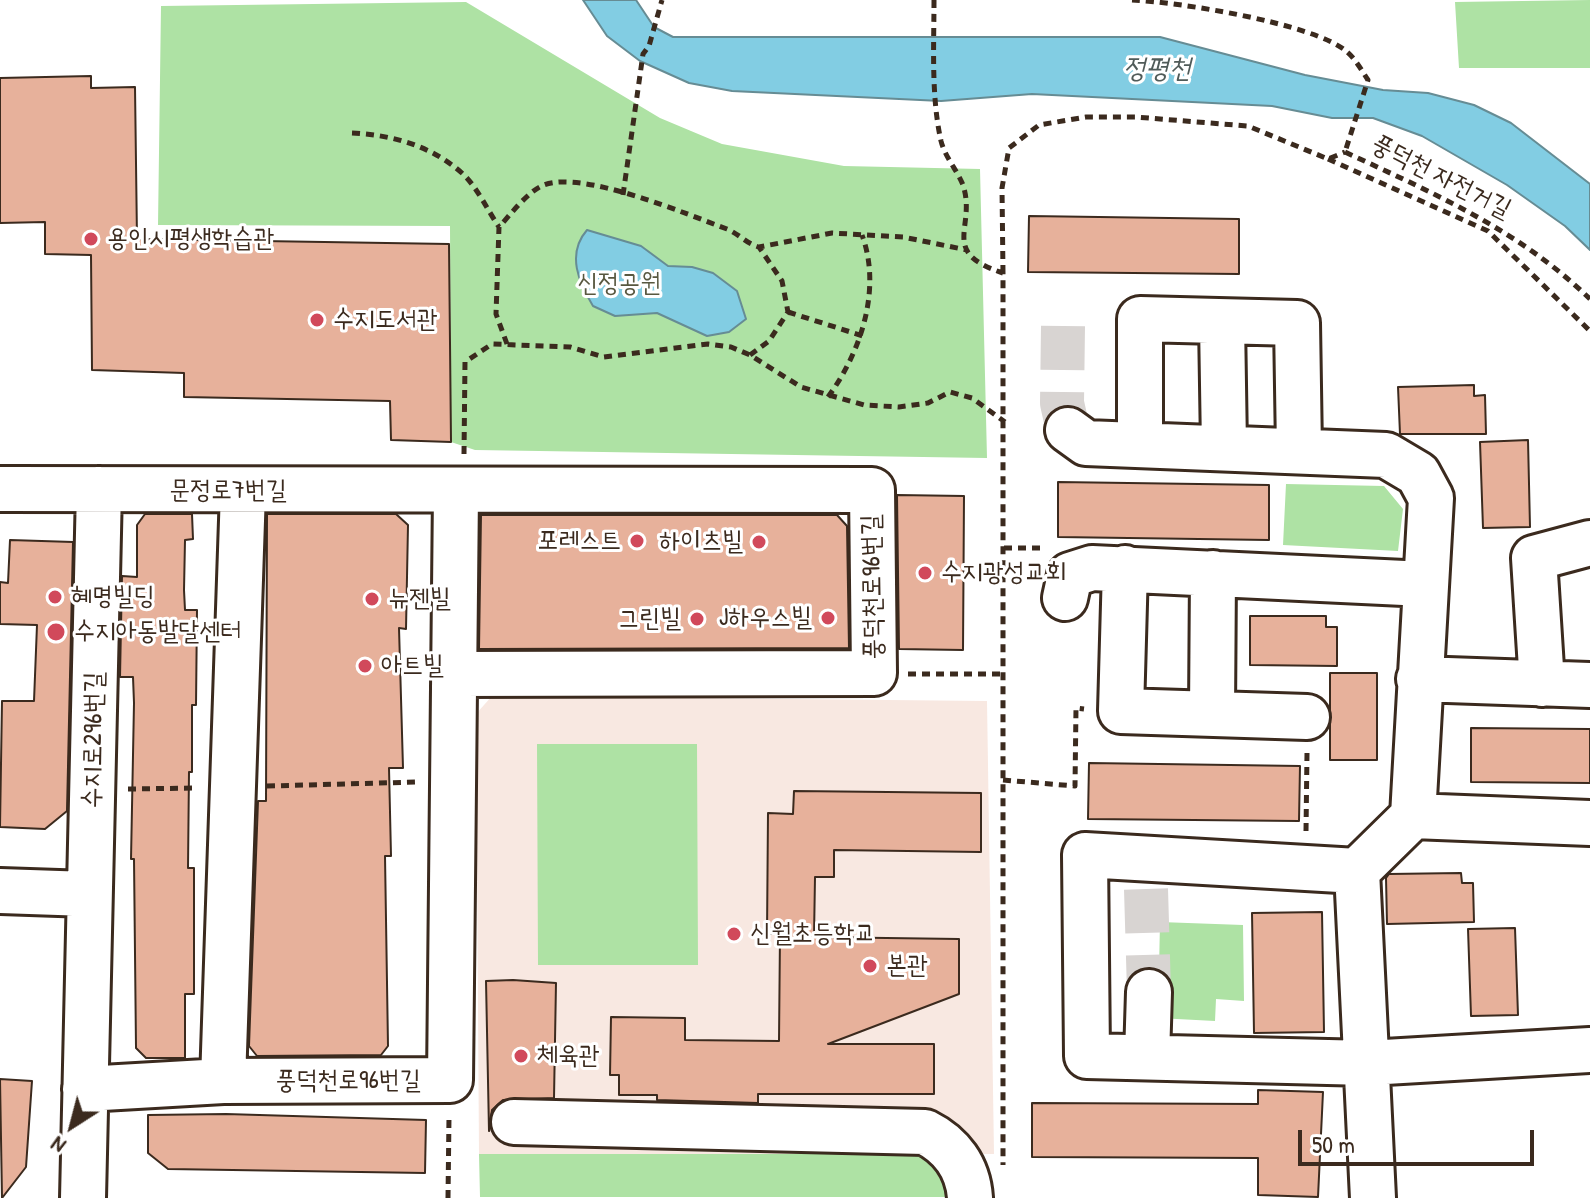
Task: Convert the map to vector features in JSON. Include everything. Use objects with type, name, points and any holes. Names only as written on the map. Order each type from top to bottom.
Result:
[{"type":"street","points":[[1140,444],[1140,319],[1297,323],[1299,450]]},
{"type":"street","points":[[1222,322],[1224,447]]},
{"type":"street","points":[[1068,430],[1086,443],[1386,455],[1418,474],[1431,498],[1413,816],[1357,871],[1085,855],[1087,1056],[1368,1063],[1590,1050]]},
{"type":"street","name":"문정로7번길","points":[[0,489],[456,492]]},
{"type":"street","name":"수지로296번길","points":[[83,1198],[99,489]]},
{"type":"street","name":"풍덕천로96번길","points":[[85,1089],[223,1081],[450,1080],[456,492],[872,490],[874,673],[456,674]]},
{"type":"street","points":[[223,1081],[243,491]]},
{"type":"street","points":[[1542,684],[1534,558],[1590,543]]},
{"type":"street","points":[[1065,598],[1070,575],[1092,568],[1425,584]]},
{"type":"street","points":[[1125,568],[1121,711],[1307,717]]},
{"type":"street","points":[[1212,713],[1213,573]]},
{"type":"street","points":[[1419,679],[1590,685]]},
{"type":"street","points":[[1413,816],[1590,823]]},
{"type":"street","points":[[1357,871],[1373,1198]]},
{"type":"street","points":[[0,891],[88,894]]},
{"type":"street","points":[[1147,1057],[1149,992]]},
{"type":"street","points":[[514,1122],[925,1132],[945,1142],[962,1167],[970,1198]]},
{"type":"path","points":[[623,195],[643,54],[649,46],[662,0]]},
{"type":"path","points":[[934,0],[937,116],[942,144],[964,187],[967,250],[977,263],[1003,273]]},
{"type":"path","name":"풍덕천 자전거길","points":[[1132,0],[1194,7],[1262,21],[1316,37],[1347,51],[1368,80],[1345,152],[1462,206],[1527,244],[1590,299]]},
{"type":"path","points":[[1003,1167],[1005,423],[1002,188],[1009,148],[1039,125],[1086,117],[1135,117],[1248,126],[1488,231],[1590,331]]},
{"type":"path","points":[[352,133],[377,134],[417,144],[464,175],[499,227],[496,314],[507,344]]},
{"type":"path","points":[[1328,159],[1345,152]]},
{"type":"path","points":[[499,227],[541,186],[567,180],[592,183],[733,231],[759,247],[782,281],[788,312],[769,341],[750,355]]},
{"type":"path","points":[[759,247],[832,233],[903,237],[967,250]]},
{"type":"path","points":[[828,397],[849,369],[863,336],[870,257],[862,235]]},
{"type":"path","points":[[788,312],[863,336]]},
{"type":"path","points":[[456,492],[464,472],[465,362],[492,344],[570,347],[604,357],[708,344],[731,347],[750,355],[801,387],[828,397],[864,405],[899,407],[928,403],[950,392],[972,398],[1005,423]]},
{"type":"path","points":[[874,673],[1003,674]]},
{"type":"path","points":[[1003,780],[1075,786],[1076,708],[1121,711]]},
{"type":"path","points":[[1306,868],[1307,717]]},
{"type":"path","points":[[94,789],[454,780]]},
{"type":"path","points":[[448,1198],[450,1080]]},
{"type":"shaded area","name":"신월초등학교","points":[[492,696],[987,701],[994,1154],[479,1154],[476,714]]},
{"type":"green space","points":[[1590,0],[1590,68],[1459,68],[1455,2]]},
{"type":"green space","name":"신정공원","points":[[466,2],[660,118],[722,144],[844,166],[980,169],[987,458],[475,450],[451,442],[450,226],[158,225],[161,6]]},
{"type":"green space","points":[[1286,484],[1384,486],[1403,509],[1398,551],[1283,545]]},
{"type":"green space","points":[[537,744],[697,744],[698,965],[538,965]]},
{"type":"green space","points":[[1160,922],[1243,925],[1244,1001],[1216,999],[1215,1021],[1158,1018]]},
{"type":"green space","points":[[479,1154],[921,1154],[952,1181],[954,1197],[480,1197]]},
{"type":"water","name":"정평천","points":[[583,0],[636,0],[654,27],[673,37],[1160,37],[1305,75],[1383,90],[1428,93],[1474,105],[1511,123],[1590,184],[1590,250],[1565,226],[1507,185],[1422,136],[1373,118],[1332,118],[1272,106],[1032,94],[941,101],[732,91],[689,83],[640,61],[607,36]]},
{"type":"water","points":[[587,230],[641,246],[668,266],[692,267],[713,273],[737,291],[746,319],[729,332],[707,336],[657,313],[615,316],[593,306],[579,278],[576,259],[577,249]]},
{"type":"building","points":[[91,76],[91,88],[135,87],[137,239],[449,244],[451,442],[391,440],[390,401],[184,397],[184,373],[92,370],[91,255],[45,254],[45,222],[0,223],[0,78]]},
{"type":"building","points":[[1029,216],[1239,219],[1239,274],[1028,272]]},
{"type":"building","points":[[1474,385],[1474,396],[1485,395],[1486,434],[1400,434],[1398,387]]},
{"type":"building","points":[[1528,440],[1530,527],[1483,528],[1480,442]]},
{"type":"building","points":[[1058,482],[1269,485],[1269,540],[1058,537]]},
{"type":"building","name":"수지광성교회","points":[[897,495],[964,496],[963,650],[899,649]]},
{"type":"building","points":[[145,514],[192,514],[193,539],[185,540],[184,590],[185,610],[197,610],[188,868],[194,868],[194,994],[185,994],[185,1058],[146,1058],[136,1048],[134,859],[131,859],[133,677],[120,677],[122,576],[137,577],[137,525]]},
{"type":"building","points":[[267,514],[396,514],[408,525],[406,629],[399,628],[403,768],[389,768],[391,856],[385,856],[388,1046],[381,1055],[257,1056],[249,1046],[258,801],[266,801]]},
{"type":"building","points":[[481,515],[837,515],[847,526],[849,648],[479,649]]},
{"type":"building","points":[[10,540],[73,542],[67,811],[45,829],[0,827],[2,701],[34,701],[37,625],[0,624],[0,582],[8,583]]},
{"type":"building","points":[[1250,616],[1326,616],[1326,627],[1337,627],[1337,666],[1250,665]]},
{"type":"building","points":[[1330,673],[1377,673],[1377,760],[1330,760]]},
{"type":"building","points":[[1471,728],[1590,729],[1590,783],[1471,782]]},
{"type":"building","points":[[1089,763],[1300,766],[1299,821],[1088,819]]},
{"type":"building","name":"본관","points":[[794,791],[981,793],[981,852],[834,850],[834,877],[815,877],[814,937],[959,939],[959,994],[828,1044],[934,1044],[934,1094],[758,1094],[758,1103],[657,1100],[657,1095],[619,1095],[619,1075],[610,1075],[611,1017],[685,1018],[685,1040],[779,1041],[780,934],[767,934],[768,813],[793,814]]},
{"type":"building","points":[[1461,873],[1462,883],[1473,883],[1474,922],[1387,924],[1386,878],[1389,874]]},
{"type":"building","points":[[1322,912],[1324,1032],[1254,1033],[1252,913]]},
{"type":"building","points":[[1515,928],[1518,1015],[1471,1016],[1468,929]]},
{"type":"building","name":"체육관","points":[[486,981],[556,983],[554,1098],[503,1100],[492,1110],[489,1131]]},
{"type":"building","points":[[0,1079],[32,1081],[26,1167],[2,1198]]},
{"type":"building","points":[[1258,1090],[1323,1092],[1318,1197],[1258,1195],[1258,1158],[1032,1157],[1032,1103],[1258,1104]]},
{"type":"building","points":[[226,1114],[426,1120],[425,1173],[168,1169],[148,1153],[148,1115]]},
{"type":"tunnel","points":[[1063,326],[1062,403],[1068,430]]},
{"type":"tunnel","points":[[1146,889],[1149,992]]},
{"type":"place","name":"용인시평생학습관","points":[[91,239]]},
{"type":"place","name":"수지도서관","points":[[317,320]]},
{"type":"place","name":"포레스트","points":[[637,541]]},
{"type":"place","name":"하이츠빌","points":[[759,542]]},
{"type":"place","name":"수지광성교회","points":[[925,573]]},
{"type":"place","name":"혜명빌딩","points":[[55,597]]},
{"type":"place","name":"뉴젠빌","points":[[372,599]]},
{"type":"place","name":"J하우스빌","points":[[828,618]]},
{"type":"place","name":"그린빌","points":[[697,619]]},
{"type":"place","name":"수지아동발달센터","points":[[56,632]]},
{"type":"place","name":"아트빌","points":[[365,666]]},
{"type":"place","name":"신월초등학교","points":[[734,934]]},
{"type":"place","name":"본관","points":[[870,966]]},
{"type":"place","name":"체육관","points":[[521,1056]]}]
